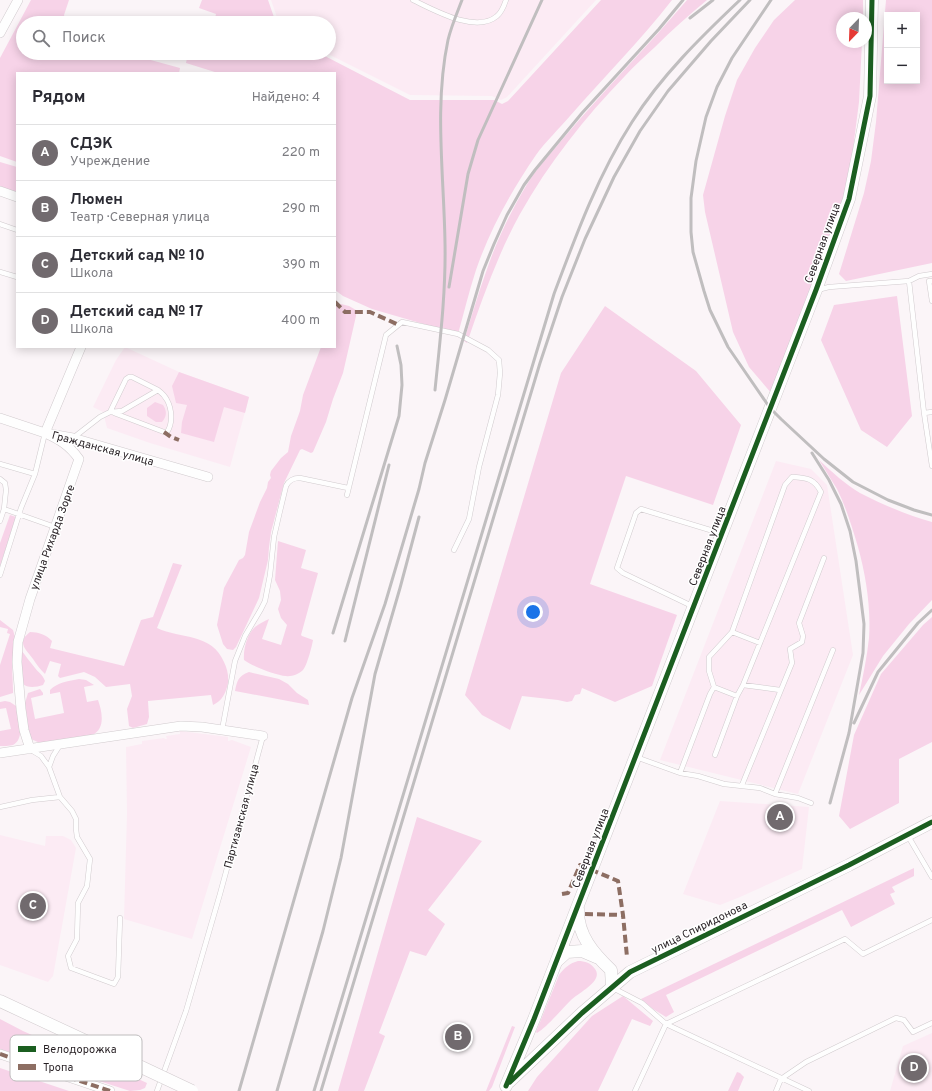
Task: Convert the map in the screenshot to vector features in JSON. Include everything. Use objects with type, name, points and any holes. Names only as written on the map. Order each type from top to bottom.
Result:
[{"type":"street","points":[[0,33],[18,0]]},
{"type":"street","name":"Северная улица","points":[[505,1088],[579,904],[694,607],[816,290],[849,199],[870,96],[872,0]]},
{"type":"street","points":[[0,191],[16,197]]},
{"type":"street","points":[[45,433],[81,348]]},
{"type":"street","name":"Гражданская улица","points":[[0,418],[45,433],[73,438],[208,477]]},
{"type":"street","name":"улица Рихарда Зорге","points":[[30,750],[24,730],[21,709],[17,662],[18,642],[30,599],[79,459],[64,443],[45,433]]},
{"type":"street","name":"Партизанская улица","points":[[0,753],[30,750],[181,726],[202,727],[263,736]]},
{"type":"street","name":"улица Спиридонова","points":[[505,1088],[582,1013],[630,972],[932,822]]},
{"type":"street","points":[[579,904],[578,920],[584,939],[598,958],[611,970],[612,987]]},
{"type":"street","points":[[556,962],[567,952],[582,951],[621,970],[630,972]]},
{"type":"street","points":[[0,1001],[72,1035]]},
{"type":"street","points":[[0,1054],[10,1057]]},
{"type":"street","points":[[142,1068],[192,1091]]},
{"type":"street","points":[[80,1081],[110,1091]]},
{"type":"lane","points":[[413,0],[457,19],[477,23],[490,20],[497,16],[506,0]]},
{"type":"lane","points":[[0,224],[16,230]]},
{"type":"lane","points":[[0,272],[16,277]]},
{"type":"lane","points":[[816,290],[829,287],[909,281],[919,276],[932,274]]},
{"type":"lane","points":[[932,280],[929,281],[932,301]]},
{"type":"lane","points":[[909,281],[924,413],[932,466]]},
{"type":"lane","points":[[346,495],[386,335],[402,322],[458,334],[488,350],[498,360],[500,373],[498,395],[479,468],[469,519],[454,550]]},
{"type":"lane","points":[[129,377],[158,390],[168,401],[171,412],[171,422],[169,430],[164,432],[110,412],[126,379],[129,377]]},
{"type":"lane","points":[[73,438],[100,417],[110,412],[122,411],[158,390]]},
{"type":"lane","points":[[924,413],[932,412]]},
{"type":"lane","points":[[0,575],[35,474],[45,433]]},
{"type":"lane","points":[[0,464],[35,474]]},
{"type":"lane","points":[[680,773],[714,687],[709,671],[709,657],[732,632],[785,485],[792,477],[806,478],[817,484],[821,492],[743,685],[737,696],[715,755]]},
{"type":"lane","points":[[222,730],[235,661],[245,636],[264,601],[270,575],[274,537],[288,482],[292,479],[300,478],[348,488]]},
{"type":"lane","points":[[0,479],[5,483],[6,490],[4,509],[0,521]]},
{"type":"lane","points":[[4,509],[55,527]]},
{"type":"lane","points":[[694,607],[623,573],[617,568],[636,513],[642,509],[722,534]]},
{"type":"lane","points":[[742,785],[792,663],[790,649],[802,642],[804,636],[799,623],[824,558]]},
{"type":"lane","points":[[732,632],[760,643]]},
{"type":"lane","points":[[774,794],[833,650]]},
{"type":"lane","points":[[743,685],[780,690]]},
{"type":"lane","points":[[714,687],[737,696]]},
{"type":"lane","name":"Партизанская улица","points":[[157,1091],[186,1011],[263,736]]},
{"type":"lane","points":[[49,767],[53,756],[60,745]]},
{"type":"lane","points":[[30,750],[41,756],[49,767],[60,797],[72,811],[76,820],[77,837],[90,859],[87,886],[78,903],[77,939],[68,956],[70,968],[114,984],[118,977],[120,918]]},
{"type":"lane","points":[[636,756],[680,773],[698,776],[724,784],[760,788],[774,794],[789,795],[811,803]]},
{"type":"lane","points":[[0,807],[32,800],[60,797]]},
{"type":"lane","points":[[908,835],[932,877]]},
{"type":"lane","points":[[635,1091],[666,1024],[845,939],[863,954],[932,920]]},
{"type":"lane","points":[[612,987],[642,1003],[666,1024],[809,1091]]},
{"type":"lane","points":[[776,1091],[782,1079],[806,1062],[896,1018],[904,1020],[914,1032],[932,1023]]},
{"type":"shaded area","points":[[31,0],[69,0],[64,16],[22,16]]},
{"type":"shaded area","points":[[202,0],[268,0],[274,16],[216,16],[216,14],[199,8]]},
{"type":"shaded area","points":[[271,0],[596,0],[507,97],[501,100],[492,96],[410,95],[336,58],[336,16],[277,16]]},
{"type":"shaded area","points":[[601,0],[672,0],[635,44],[544,145],[527,168],[502,210],[488,240],[476,270],[458,334],[372,309],[343,296],[336,291],[336,72],[215,72],[186,63],[187,60],[333,60],[410,100],[494,100],[502,104],[508,101]]},
{"type":"shaded area","points":[[687,0],[707,0],[628,72],[582,124],[555,159],[531,195],[512,229],[498,261],[467,343],[464,341],[494,250],[509,217],[530,179],[545,159]]},
{"type":"shaded area","points":[[795,0],[863,0],[863,12],[836,12],[836,48],[862,48],[859,102],[852,157],[842,203],[772,394],[749,367],[733,332],[705,212],[703,195],[725,116],[737,80],[755,48],[774,20]]},
{"type":"shaded area","points":[[886,0],[932,0],[932,263],[846,281],[839,274],[864,193],[871,161],[876,122],[884,24],[884,84],[920,84],[920,12],[885,12]]},
{"type":"shaded area","points":[[16,28],[16,60],[151,60],[180,68],[179,72],[16,72],[16,162],[0,156],[0,58]]},
{"type":"shaded area","points":[[0,162],[16,167],[16,192],[0,187]]},
{"type":"shaded area","points":[[897,296],[912,416],[887,447],[861,430],[821,340],[834,305]]},
{"type":"shaded area","points":[[341,304],[349,306],[356,310],[356,316],[343,373],[326,422],[313,452],[311,453],[302,449],[300,450],[284,483],[271,532],[268,560],[259,598],[236,647],[233,650],[227,649],[223,644],[217,625],[224,588],[239,560],[245,555],[249,532],[268,482],[271,478],[271,471],[281,458],[288,452],[303,395],[321,348],[336,348],[336,305]]},
{"type":"shaded area","points":[[605,306],[696,371],[741,425],[713,505],[626,476],[590,584],[677,615],[652,686],[615,702],[582,688],[580,694],[575,695],[572,701],[567,702],[522,696],[510,730],[482,715],[465,695],[561,373]]},
{"type":"shaded area","points":[[124,348],[127,348],[179,372],[249,397],[230,467],[150,443],[107,428],[103,412],[93,407],[116,360]]},
{"type":"shaded area","points":[[179,372],[249,397],[245,413],[224,407],[214,442],[181,433],[182,422],[187,405],[176,403],[172,386]]},
{"type":"shaded area","points":[[155,402],[163,405],[165,409],[166,416],[162,422],[156,422],[147,416],[147,408]]},
{"type":"shaded area","points":[[819,460],[844,482],[860,493],[896,509],[932,522],[932,600],[909,624],[883,656],[859,695],[869,638],[869,603],[866,580],[858,547],[846,510],[837,489]]},
{"type":"shaded area","points":[[776,461],[811,469],[827,485],[853,655],[798,794],[660,760]]},
{"type":"shaded area","points":[[10,515],[16,517],[0,566],[0,543]]},
{"type":"shaded area","points":[[278,541],[306,550],[301,568],[318,573],[301,635],[313,640],[303,670],[290,676],[270,672],[244,660],[246,642],[255,627],[269,619],[262,639],[281,645],[287,625],[281,618],[278,609],[281,600],[280,591],[275,580]]},
{"type":"shaded area","points":[[173,563],[182,565],[157,628],[204,641],[219,653],[226,667],[228,680],[225,693],[221,699],[213,705],[211,695],[148,701],[149,717],[147,724],[133,728],[129,726],[127,709],[132,696],[130,684],[106,687],[95,677],[84,672],[60,678],[58,676],[61,664],[50,661],[45,674],[25,649],[23,643],[24,639],[30,632],[42,634],[52,641],[50,648],[124,666],[141,620],[153,617]]},
{"type":"shaded area","points":[[932,617],[932,742],[899,759],[899,803],[850,829],[839,816],[854,735],[881,674],[923,625]]},
{"type":"shaded area","points":[[0,620],[13,630],[15,637],[12,663],[13,693],[0,697],[0,665],[10,634],[7,633],[8,629],[0,627]]},
{"type":"shaded area","points":[[21,650],[43,677],[45,681],[43,685],[29,687],[22,683]]},
{"type":"shaded area","points":[[249,672],[279,679],[288,684],[297,693],[308,700],[309,705],[235,691],[236,684],[239,679],[242,675]]},
{"type":"shaded area","points":[[79,679],[86,680],[94,685],[84,687],[87,702],[98,700],[102,714],[99,729],[92,735],[40,743],[31,739],[29,735],[25,703],[28,693],[40,689],[43,693],[43,695],[31,698],[35,719],[64,713],[60,692],[50,694],[50,690],[60,684]]},
{"type":"shaded area","points":[[5,701],[16,706],[20,732],[17,742],[13,745],[0,746],[0,731],[11,729],[6,708],[0,709],[0,702]]},
{"type":"shaded area","points":[[180,731],[228,737],[228,741],[232,740],[251,747],[192,939],[124,919],[127,813],[126,747],[142,744],[142,741],[164,738],[167,739],[166,736],[180,734]]},
{"type":"shaded area","points":[[720,801],[809,807],[802,869],[720,905],[683,894]]},
{"type":"shaded area","points":[[417,817],[482,841],[428,910],[445,924],[426,956],[410,951],[379,1033],[385,1036],[364,1091],[338,1091]]},
{"type":"shaded area","points":[[0,835],[45,846],[46,836],[63,836],[71,840],[76,848],[53,976],[48,982],[0,965]]},
{"type":"shaded area","points":[[914,868],[914,876],[892,887],[895,892],[890,894],[895,904],[851,927],[842,910],[666,995],[674,1012],[666,1017],[641,999]]},
{"type":"shaded area","points":[[578,961],[592,965],[597,973],[596,978],[589,986],[571,1000],[550,1023],[537,1033],[536,1032],[559,975],[567,966]]},
{"type":"shaded area","points":[[623,996],[653,1021],[650,1026],[632,1019],[598,1091],[528,1091],[537,1077],[592,1016]]},
{"type":"shaded area","points":[[0,1019],[32,1035],[10,1035],[10,1052],[0,1049]]},
{"type":"shaded area","points":[[512,1026],[515,1027],[492,1087],[489,1091],[486,1091]]},
{"type":"shaded area","points":[[932,1033],[932,1091],[890,1091],[903,1046]]},
{"type":"shaded area","points":[[0,1068],[10,1071],[10,1081],[39,1081],[69,1091],[0,1091]]},
{"type":"shaded area","points":[[737,1072],[744,1077],[738,1091],[728,1091]]},
{"type":"shaded area","points":[[99,1081],[142,1081],[147,1083],[145,1088],[130,1091]]},
{"type":"railway","points":[[435,390],[445,280],[441,90],[448,40],[462,0]]},
{"type":"railway","points":[[449,287],[468,174],[478,140],[542,0]]},
{"type":"railway","points":[[239,1091],[352,698],[385,604],[419,489],[425,463],[483,271],[507,215],[524,185],[535,170],[582,113],[659,29],[683,0]]},
{"type":"railway","points":[[690,18],[713,0]]},
{"type":"railway","points":[[314,1091],[554,294],[588,206],[620,142],[643,105],[682,58],[740,0]]},
{"type":"railway","points":[[321,1091],[540,363],[562,297],[585,239],[614,177],[640,131],[668,91],[711,41],[750,0]]},
{"type":"railway","points":[[771,0],[732,58],[717,87],[706,117],[696,161],[691,198],[691,232],[693,252],[704,291],[710,310],[728,347],[770,408],[781,419],[824,459],[853,482],[888,500],[932,515]]},
{"type":"railway","points":[[333,633],[399,416],[402,385],[401,365],[397,346]]},
{"type":"railway","points":[[812,453],[829,480],[841,504],[850,531],[856,561],[864,624],[863,653],[849,733],[830,803]]},
{"type":"railway","points":[[345,641],[389,465]]},
{"type":"railway","points":[[277,1091],[323,931],[341,858],[375,674],[419,517]]},
{"type":"railway","points":[[854,723],[878,672],[918,623],[932,610]]},
{"type":"marked path","points":[[336,303],[345,312],[370,312],[399,325]]},
{"type":"marked path","points":[[164,432],[179,440]]},
{"type":"marked path","points":[[562,894],[568,893],[580,865],[618,881],[627,957]]},
{"type":"marked path","points":[[585,914],[623,915]]},
{"type":"marked path","points":[[0,1054],[10,1057]]},
{"type":"marked path","points":[[80,1081],[110,1091]]},
{"type":"cycle path","points":[[506,1086],[534,1019],[816,290],[849,199],[870,96],[872,0]]},
{"type":"cycle path","points":[[510,1082],[582,1013],[630,972],[849,865],[932,822]]},
{"type":"place","name":"СДЭК","points":[[780,817]]},
{"type":"place","name":"Детский сад № 10","points":[[33,906]]},
{"type":"place","name":"Люмен","points":[[458,1037]]},
{"type":"place","name":"Детский сад № 17","points":[[914,1068]]}]
